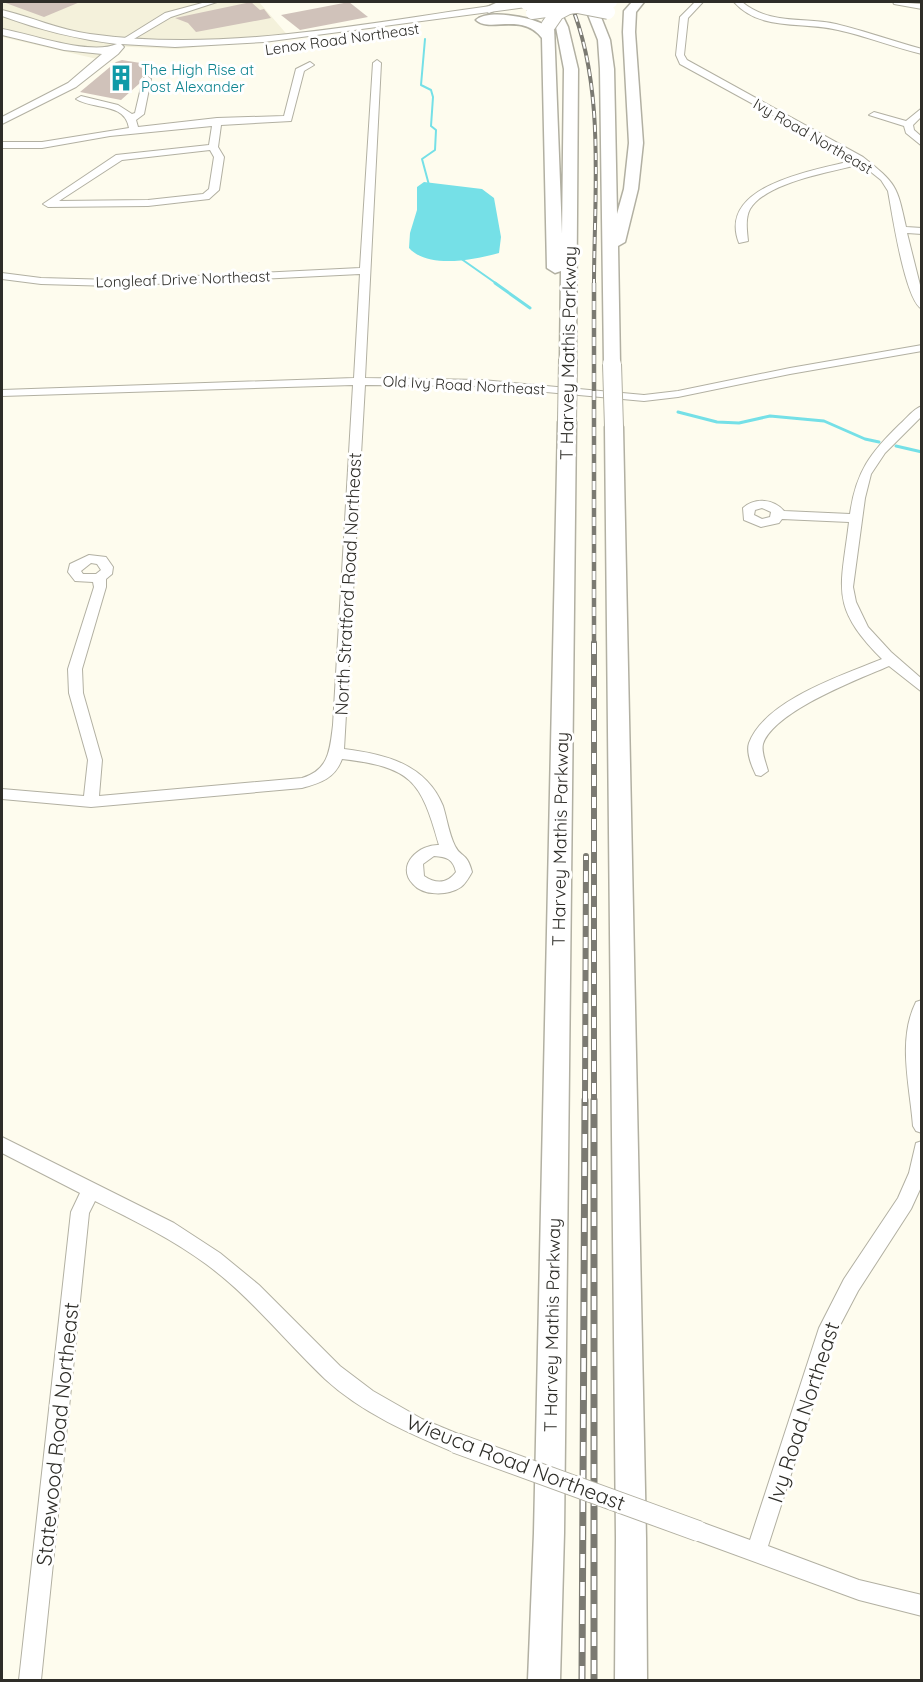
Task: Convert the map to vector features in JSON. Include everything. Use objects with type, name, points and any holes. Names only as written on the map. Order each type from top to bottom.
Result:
[{"type":"highway","points":[[485,14],[508,2]]},
{"type":"highway","points":[[610,260],[627,209],[636,142],[629,32],[630,10],[638,2]]},
{"type":"highway","points":[[529,8],[572,3],[609,5],[629,32]]},
{"type":"highway","points":[[568,359],[555,267],[548,32],[552,17],[572,3]]},
{"type":"highway","points":[[572,3],[604,40],[607,69],[632,1538],[632,1680]]},
{"type":"highway","name":"T Harvey Mathis Parkway","points":[[544,1680],[549,1533],[568,359],[571,69],[562,27],[572,3]]},
{"type":"highway","points":[[485,14],[528,22],[548,32]]},
{"type":"main road","name":"Lenox Road Northeast","points":[[2,13],[34,25],[108,40],[162,44],[263,40],[529,8],[541,2]]},
{"type":"main road","name":"Lenox Road Northeast","points":[[2,32],[64,47],[94,47],[112,52],[177,54],[244,52],[485,14]]},
{"type":"main road","points":[[2,22],[94,47]]},
{"type":"main road","points":[[146,27],[144,32],[147,37],[162,44]]},
{"type":"main road","points":[[2,111],[60,81],[94,47],[108,40]]},
{"type":"main road","points":[[2,121],[72,85],[124,41]]},
{"type":"street","points":[[150,14],[180,2]]},
{"type":"street","points":[[124,41],[168,15],[213,2]]},
{"type":"street","name":"Ivy Road Northeast","points":[[699,2],[684,17],[680,55],[683,62],[862,161],[884,178],[893,191],[912,283],[921,306]]},
{"type":"street","points":[[738,2],[756,16],[775,21],[822,24],[921,52]]},
{"type":"street","points":[[899,2],[921,7]]},
{"type":"street","points":[[822,24],[841,20],[921,42]]},
{"type":"street","points":[[108,40],[126,28]]},
{"type":"street","name":"North Stratford Road Northeast","points":[[2,794],[91,802],[302,783],[321,777],[336,761],[340,725],[377,63]]},
{"type":"street","points":[[2,145],[14,147],[43,144],[134,130],[217,121],[288,119],[300,69],[310,65]]},
{"type":"street","points":[[130,120],[139,114],[147,79]]},
{"type":"street","points":[[81,99],[116,108],[126,114],[134,124],[134,130]]},
{"type":"street","points":[[908,124],[921,111]]},
{"type":"street","points":[[874,115],[908,124]]},
{"type":"street","points":[[213,147],[119,157],[45,206],[148,203],[206,197],[214,190],[218,167],[219,157],[213,147],[217,121]]},
{"type":"street","points":[[908,124],[909,131],[921,143]]},
{"type":"street","points":[[107,134],[119,157]]},
{"type":"street","points":[[2,140],[19,142],[22,145]]},
{"type":"street","points":[[743,241],[742,217],[745,209],[758,195],[774,186],[862,161]]},
{"type":"street","points":[[900,230],[921,231]]},
{"type":"street","name":"Longleaf Drive Northeast","points":[[2,276],[41,281],[113,283],[364,271]]},
{"type":"street","name":"Old Ivy Road Northeast","points":[[2,393],[358,381],[482,383],[644,398],[678,394],[921,348]]},
{"type":"street","points":[[921,409],[870,465],[860,492],[847,577],[849,600],[860,624],[891,660],[921,687]]},
{"type":"street","points":[[778,515],[856,518]]},
{"type":"street","points":[[91,802],[95,758],[77,705],[74,682],[75,669],[100,587],[99,578]]},
{"type":"street","points":[[761,771],[755,746],[763,729],[784,710],[891,660]]},
{"type":"street","points":[[337,753],[381,759],[408,771],[429,793],[449,851]]},
{"type":"street","points":[[921,1007],[913,1047],[921,1126]]},
{"type":"street","name":"Wieuca Road Northeast","points":[[2,1145],[168,1229],[214,1259],[252,1291],[333,1373],[372,1403],[415,1426],[859,1590],[921,1606]]},
{"type":"street","name":"Ivy Road Northeast","points":[[756,1552],[828,1328],[851,1285],[905,1203],[918,1173],[921,1148]]},
{"type":"street","name":"Statewood Road Northeast","points":[[30,1680],[80,1212],[91,1191]]},
{"type":"shaded area","points":[[2,2],[259,2],[290,38],[178,49],[108,46],[97,59],[2,37]]},
{"type":"water","points":[[424,182],[482,189],[494,198],[501,237],[499,253],[465,260],[439,261],[417,255],[409,248],[410,233],[417,210],[417,187]]},
{"type":"building","points":[[3,2],[80,2],[44,17]]},
{"type":"building","points":[[251,2],[260,10],[264,9],[271,18],[196,32],[188,23],[175,18]]},
{"type":"building","points":[[349,2],[368,17],[300,30],[281,15]]},
{"type":"building","name":"The High Rise at Post Alexander","points":[[122,60],[159,66],[149,75],[142,77],[140,83],[121,100],[80,92],[116,62]]},
{"type":"waterway","points":[[425,39],[421,85],[431,90],[433,97],[431,126],[436,130],[435,150],[422,159],[429,185]]},
{"type":"waterway","points":[[460,258],[497,284]]},
{"type":"waterway","points":[[495,283],[530,308]]},
{"type":"waterway","points":[[678,412],[717,422],[739,423],[770,416],[824,421],[865,439],[879,442]]},
{"type":"waterway","points":[[896,446],[922,452]]},
{"type":"railway","points":[[570,2],[589,69],[593,105],[596,141],[594,284]]},
{"type":"railway","points":[[594,284],[594,1680]]},
{"type":"railway","points":[[585,1102],[586,856]]},
{"type":"railway","points":[[582,1680],[585,1100]]},
{"type":"place","name":"The High Rise at Post Alexander","points":[[121,78]]}]
